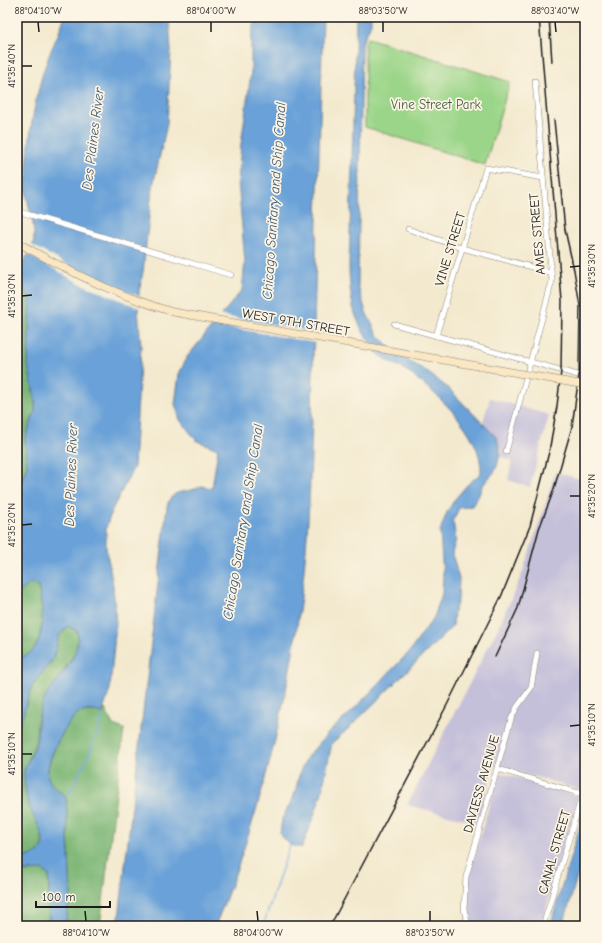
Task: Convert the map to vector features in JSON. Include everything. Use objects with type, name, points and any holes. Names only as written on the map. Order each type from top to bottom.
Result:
[{"type":"main road","name":"WEST 9TH STREET","points":[[17,242],[80,277],[144,304],[172,312],[585,385]]},
{"type":"street","name":"AMES STREET","points":[[506,452],[552,281],[535,81]]},
{"type":"street","name":"VINE STREET","points":[[436,336],[486,168],[543,178]]},
{"type":"street","points":[[17,211],[231,275]]},
{"type":"street","points":[[408,229],[462,248],[546,271],[552,274]]},
{"type":"street","points":[[394,324],[529,363],[585,377]]},
{"type":"street","name":"DAVIESS AVENUE","points":[[468,926],[464,909],[466,878],[511,719],[517,707],[531,688],[537,654]]},
{"type":"street","points":[[498,769],[582,794]]},
{"type":"street","name":"CANAL STREET","points":[[544,926],[585,785]]},
{"type":"shaded area","points":[[17,17],[24,17],[17,49]]},
{"type":"shaded area","points":[[581,255],[585,256],[585,315]]},
{"type":"shaded area","points":[[585,315],[585,371],[583,370]]},
{"type":"shaded area","points":[[490,398],[549,415],[530,487],[508,480],[512,460],[489,454],[480,432]]},
{"type":"shaded area","points":[[555,472],[585,480],[585,774],[580,790],[495,765],[477,822],[407,805],[500,624],[522,574]]},
{"type":"shaded area","points":[[499,772],[578,796],[541,926],[473,926],[468,909],[468,878]]},
{"type":"green space","name":"Vine Street Park","points":[[368,38],[510,82],[485,165],[365,127],[365,43]]},
{"type":"green space","points":[[21,285],[30,298],[28,365],[35,400],[35,411],[25,439],[27,466],[17,492],[17,288]]},
{"type":"green space","points":[[30,583],[38,586],[42,626],[40,637],[36,646],[30,653],[22,658],[17,653],[17,596]]},
{"type":"green space","points":[[68,626],[77,631],[79,641],[77,650],[51,690],[37,721],[36,741],[24,771],[30,806],[42,833],[42,848],[34,856],[20,858],[17,856],[17,733],[32,686],[53,659],[59,636]]},
{"type":"green space","points":[[105,709],[113,725],[124,729],[100,926],[65,926],[71,893],[66,797],[50,783],[48,770],[57,744],[76,715],[89,711],[102,713]]},
{"type":"green space","points":[[42,870],[49,875],[49,926],[17,926],[17,872]]},
{"type":"water","name":"Des Plaines River","points":[[65,17],[169,17],[171,50],[167,124],[152,190],[143,272],[139,292],[138,309],[141,347],[134,467],[112,510],[106,528],[106,548],[113,585],[116,623],[110,689],[102,714],[96,711],[85,711],[76,715],[57,744],[50,762],[48,776],[50,782],[66,797],[71,893],[65,926],[49,926],[49,875],[42,870],[17,872],[17,856],[20,858],[32,855],[39,851],[43,846],[41,833],[27,799],[24,770],[35,747],[38,719],[43,702],[71,660],[75,651],[77,631],[68,626],[59,636],[53,659],[32,686],[17,733],[17,653],[22,657],[30,653],[36,645],[40,637],[42,616],[38,586],[30,583],[17,596],[17,492],[27,466],[25,439],[35,411],[35,400],[28,365],[30,298],[18,281],[17,269],[30,252],[34,237],[34,228],[26,187],[34,111],[43,74]]},
{"type":"water","name":"Chicago Sanitary and Ship Canal","points":[[255,17],[323,17],[310,494],[301,597],[294,646],[275,741],[262,788],[233,881],[215,926],[118,926],[167,506],[173,496],[177,493],[196,489],[201,486],[212,488],[218,449],[197,441],[180,420],[175,404],[179,374],[187,357],[242,290],[245,262],[238,182],[241,144],[251,73],[251,40]]},
{"type":"water","points":[[356,17],[371,17],[371,24],[362,43],[358,286],[366,312],[377,334],[395,353],[426,371],[448,388],[497,438],[500,453],[495,471],[482,486],[479,495],[472,506],[459,508],[453,521],[456,540],[452,553],[459,579],[458,600],[454,612],[453,626],[332,743],[321,796],[302,848],[290,845],[280,834],[282,819],[294,796],[300,772],[307,757],[328,733],[349,714],[410,651],[434,617],[442,594],[443,576],[440,531],[447,512],[455,499],[467,485],[481,473],[479,458],[474,443],[465,428],[442,401],[429,389],[404,369],[378,354],[362,330],[354,311],[350,291],[349,266]]},
{"type":"water","points":[[585,808],[585,849],[563,926],[550,926]]},
{"type":"pier","points":[[30,244],[84,274],[140,297],[140,308],[79,283],[26,253]]},
{"type":"pier","points":[[218,315],[316,332],[316,343],[211,324]]},
{"type":"waterway","points":[[66,797],[82,769],[94,742],[102,714]]},
{"type":"waterway","points":[[263,926],[290,845]]},
{"type":"railway","points":[[330,926],[447,705],[501,597],[530,526],[549,452],[561,371],[562,301],[539,17]]},
{"type":"railway","points":[[549,17],[552,62]]},
{"type":"railway","points":[[495,657],[518,608],[539,529],[553,492],[572,427],[579,375],[580,306],[565,230],[554,120]]}]
